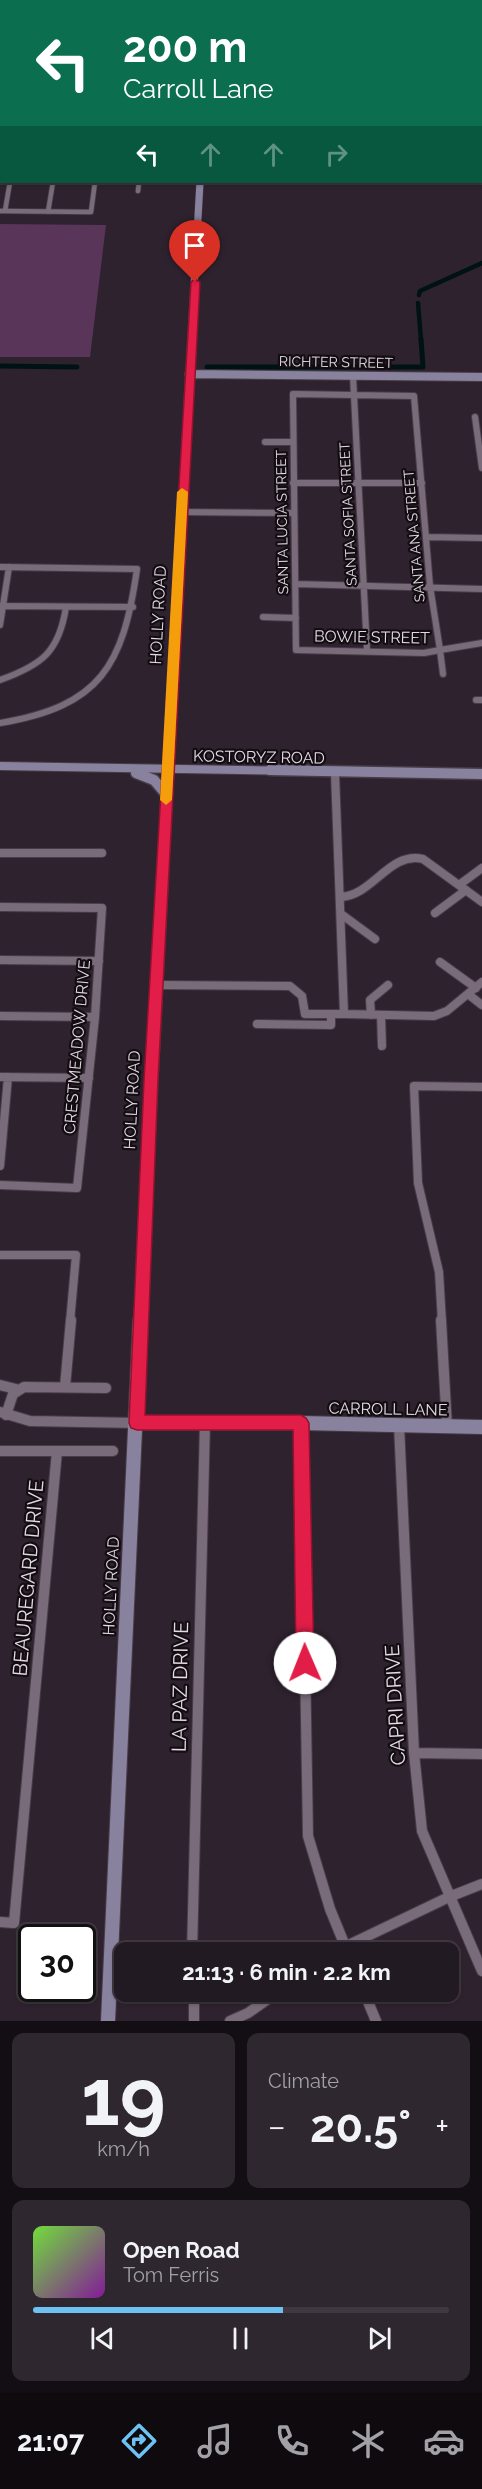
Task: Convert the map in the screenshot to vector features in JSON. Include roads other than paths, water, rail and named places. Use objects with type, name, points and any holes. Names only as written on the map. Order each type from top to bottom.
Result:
[{"type":"main road","name":"HOLLY ROAD","points":[[108,2021],[156,985],[200,183]]},
{"type":"main road","name":"RICHTER STREET","points":[[189,374],[482,377]]},
{"type":"main road","name":"KOSTORYZ ROAD","points":[[0,766],[482,774]]},
{"type":"main road","points":[[124,769],[151,778],[166,794]]},
{"type":"main road","name":"CARROLL LANE","points":[[137,1423],[301,1423],[482,1427]]},
{"type":"street","points":[[10,183],[2,211],[91,212],[95,183]]},
{"type":"street","points":[[48,212],[53,183]]},
{"type":"street","points":[[138,191],[139,183]]},
{"type":"street","name":"SANTA SOFIA STREET","points":[[353,376],[367,651]]},
{"type":"street","name":"SANTA LUCIA STREET","points":[[296,650],[293,394],[353,395]]},
{"type":"street","name":"SANTA ANA STREET","points":[[353,395],[414,396],[430,586],[443,674]]},
{"type":"street","points":[[475,417],[480,430],[482,464]]},
{"type":"street","points":[[265,442],[293,442]]},
{"type":"street","points":[[293,483],[422,483]]},
{"type":"street","points":[[181,512],[294,513]]},
{"type":"street","points":[[427,537],[482,538]]},
{"type":"street","points":[[0,567],[137,569],[133,607],[124,639],[110,667],[84,693],[54,712],[30,720],[0,723]]},
{"type":"street","points":[[0,625],[1,606],[9,567]]},
{"type":"street","points":[[295,584],[430,586],[482,590]]},
{"type":"street","points":[[1,606],[133,607]]},
{"type":"street","points":[[0,680],[40,663],[56,645],[64,629],[66,607]]},
{"type":"street","points":[[263,617],[296,618]]},
{"type":"street","name":"BOWIE STREET","points":[[296,650],[438,652],[464,643],[482,643]]},
{"type":"street","points":[[335,773],[344,1014]]},
{"type":"street","points":[[0,853],[102,853]]},
{"type":"street","points":[[340,897],[354,895],[409,857],[423,859],[482,902]]},
{"type":"street","points":[[435,914],[482,868]]},
{"type":"street","name":"CRESTMEADOW DRIVE","points":[[0,907],[102,908],[95,1017],[77,1188],[0,1185]]},
{"type":"street","points":[[340,914],[375,939]]},
{"type":"street","points":[[0,960],[99,961]]},
{"type":"street","points":[[305,1014],[434,1016],[447,1011],[479,985],[440,962]]},
{"type":"street","points":[[156,985],[290,986],[302,996],[305,1014],[302,1024]]},
{"type":"street","points":[[371,1016],[370,1000],[388,985]]},
{"type":"street","points":[[468,994],[482,1005]]},
{"type":"street","points":[[257,1024],[332,1024],[331,1014]]},
{"type":"street","points":[[381,1015],[382,1046]]},
{"type":"street","points":[[0,1016],[95,1017]]},
{"type":"street","points":[[0,1167],[4,1077],[89,1078]]},
{"type":"street","points":[[447,1426],[439,1272],[418,1183],[414,1086],[482,1087]]},
{"type":"street","points":[[0,1255],[76,1255],[65,1387]]},
{"type":"street","points":[[0,1385],[16,1389],[106,1388]]},
{"type":"street","name":"CARROLL LANE","points":[[16,1389],[10,1395],[3,1413],[30,1421],[137,1423]]},
{"type":"street","name":"LA PAZ DRIVE","points":[[192,1942],[205,1422]]},
{"type":"street","points":[[301,1423],[308,1836],[344,1942]]},
{"type":"street","name":"CAPRI DRIVE","points":[[399,1425],[414,1753],[422,1831],[482,1971]]},
{"type":"street","points":[[0,1451],[113,1451]]},
{"type":"street","name":"BEAUREGARD DRIVE","points":[[0,1922],[15,1923],[57,1451]]},
{"type":"street","points":[[414,1753],[482,1754]]},
{"type":"street","points":[[360,1942],[449,1897],[482,1884]]},
{"type":"street","points":[[194,2002],[194,2021]]},
{"type":"street","points":[[230,2021],[248,2013],[264,2002]]},
{"type":"street","points":[[368,2002],[376,2021]]},
{"type":"waterway","points":[[419,295],[420,291],[482,263]]},
{"type":"waterway","points":[[418,303],[421,340]]},
{"type":"waterway","points":[[207,367],[423,367],[421,339]]},
{"type":"waterway","points":[[0,366],[77,367]]}]
